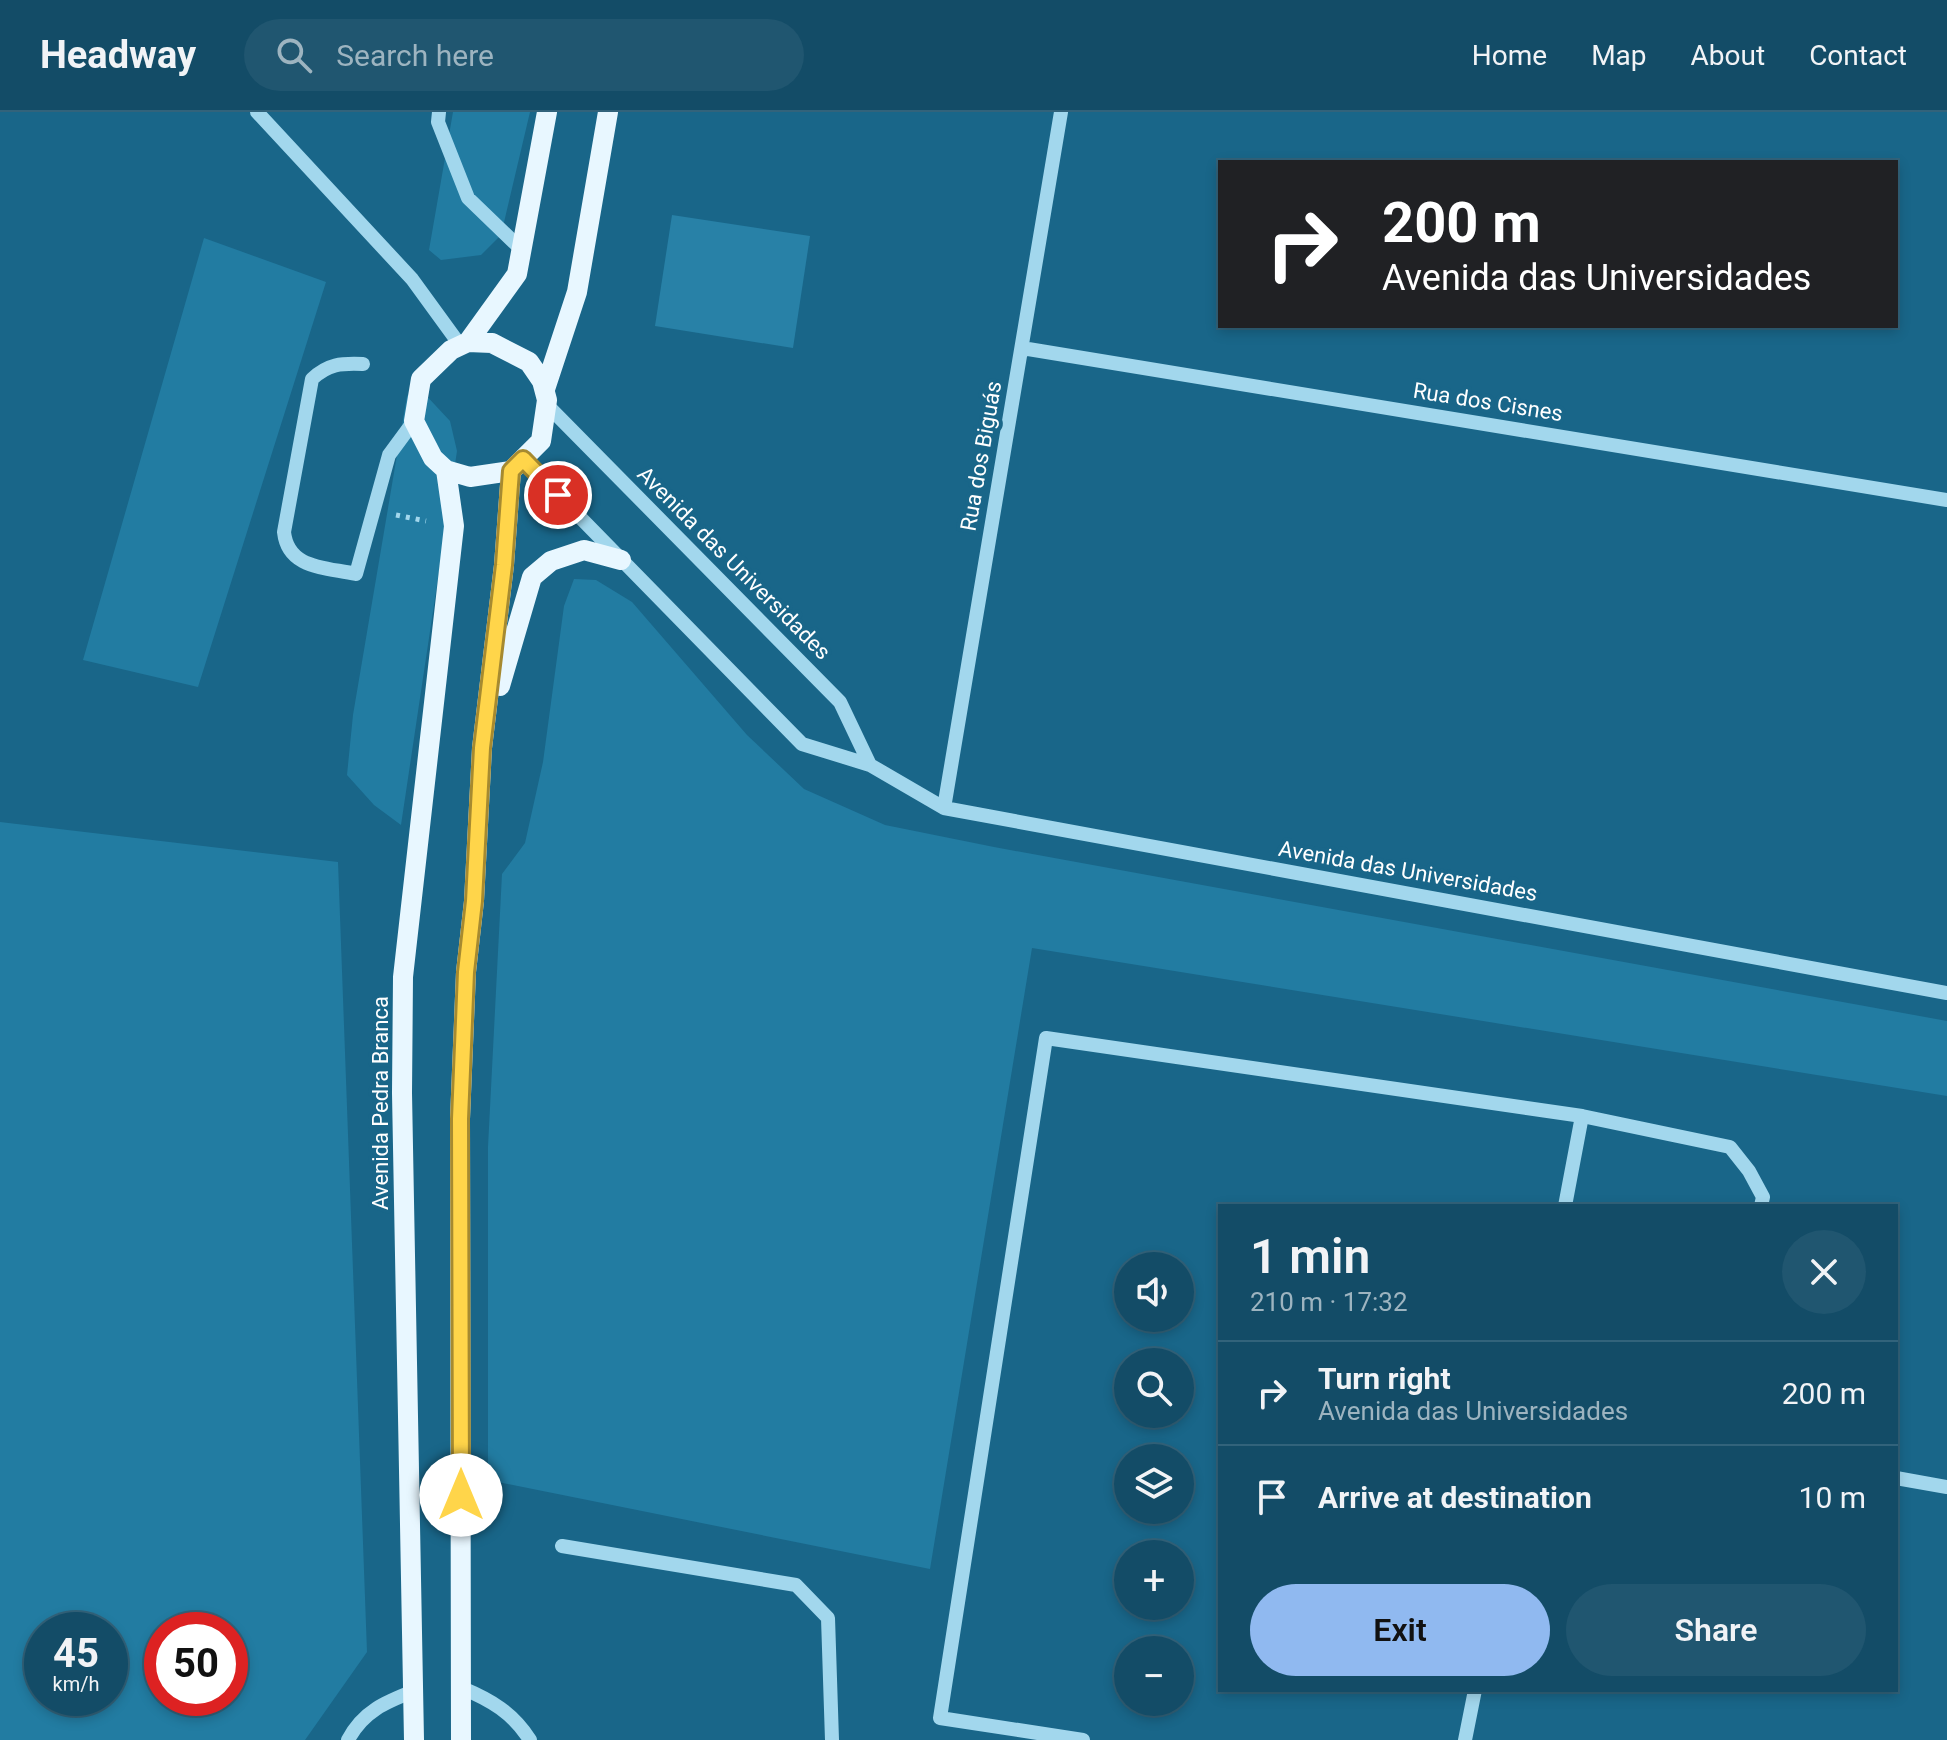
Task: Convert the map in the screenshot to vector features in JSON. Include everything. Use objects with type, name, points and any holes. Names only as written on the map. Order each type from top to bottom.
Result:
[{"type":"main road","points":[[464,344],[517,274],[547,112]]},
{"type":"main road","points":[[546,397],[529,362],[492,343],[464,344],[451,350],[421,379],[414,421],[433,458],[446,470],[470,477],[517,465],[541,441],[546,397],[577,292],[608,112]]},
{"type":"main road","points":[[461,1740],[460,1119],[466,972],[474,901],[482,748],[517,465]]},
{"type":"main road","name":"Avenida Pedra Branca","points":[[414,1740],[402,1093],[403,977],[454,526],[446,470]]},
{"type":"main road","points":[[482,748],[532,577],[551,561],[584,550],[621,560]]},
{"type":"street","points":[[257,112],[412,279],[464,344]]},
{"type":"street","points":[[439,112],[438,122],[468,198],[521,249]]},
{"type":"street","name":"Rua dos Biguás","points":[[944,808],[1061,112]]},
{"type":"street","name":"Rua dos Cisnes","points":[[1022,348],[1947,500]]},
{"type":"street","points":[[363,364],[338,363],[323,369],[312,379],[284,532],[286,548],[296,560],[356,574],[389,455],[414,421]]},
{"type":"street","name":"Avenida das Universidades","points":[[546,397],[840,702],[870,765]]},
{"type":"street","name":"Avenida das Universidades","points":[[517,465],[621,560],[802,744],[870,765],[944,808],[1947,993]]},
{"type":"street","points":[[1083,1740],[940,1718],[1046,1038],[1582,1116],[1730,1147],[1749,1171],[1763,1197],[1761,1204]]},
{"type":"street","points":[[1565,1204],[1582,1116]]},
{"type":"street","points":[[1898,1478],[1947,1487]]},
{"type":"street","points":[[562,1546],[796,1585],[828,1618],[832,1740]]},
{"type":"street","points":[[462,1688],[491,1700],[518,1721],[530,1740]]},
{"type":"street","points":[[348,1740],[353,1730],[378,1706],[414,1691]]},
{"type":"street","points":[[1465,1740],[1475,1692]]},
{"type":"shaded area","points":[[453,112],[530,112],[501,235],[481,255],[441,260],[429,250]]},
{"type":"shaded area","points":[[204,238],[326,282],[198,687],[83,660]]},
{"type":"shaded area","points":[[415,389],[422,391],[450,421],[457,451],[401,825],[374,805],[347,775],[353,715],[407,396]]},
{"type":"shaded area","points":[[574,579],[596,580],[632,602],[747,735],[804,789],[885,825],[1947,1021],[1947,1096],[1032,948],[930,1569],[488,1480],[488,1147],[502,874],[525,843],[543,762],[564,606]]},
{"type":"shaded area","points":[[0,822],[338,862],[367,1652],[305,1740],[0,1740]]},
{"type":"building","points":[[672,215],[810,236],[793,348],[655,326]]},
{"type":"route","points":[[461,1495],[460,1119],[466,972],[474,901],[482,748],[504,565],[511,471],[523,459],[558,495]]}]
